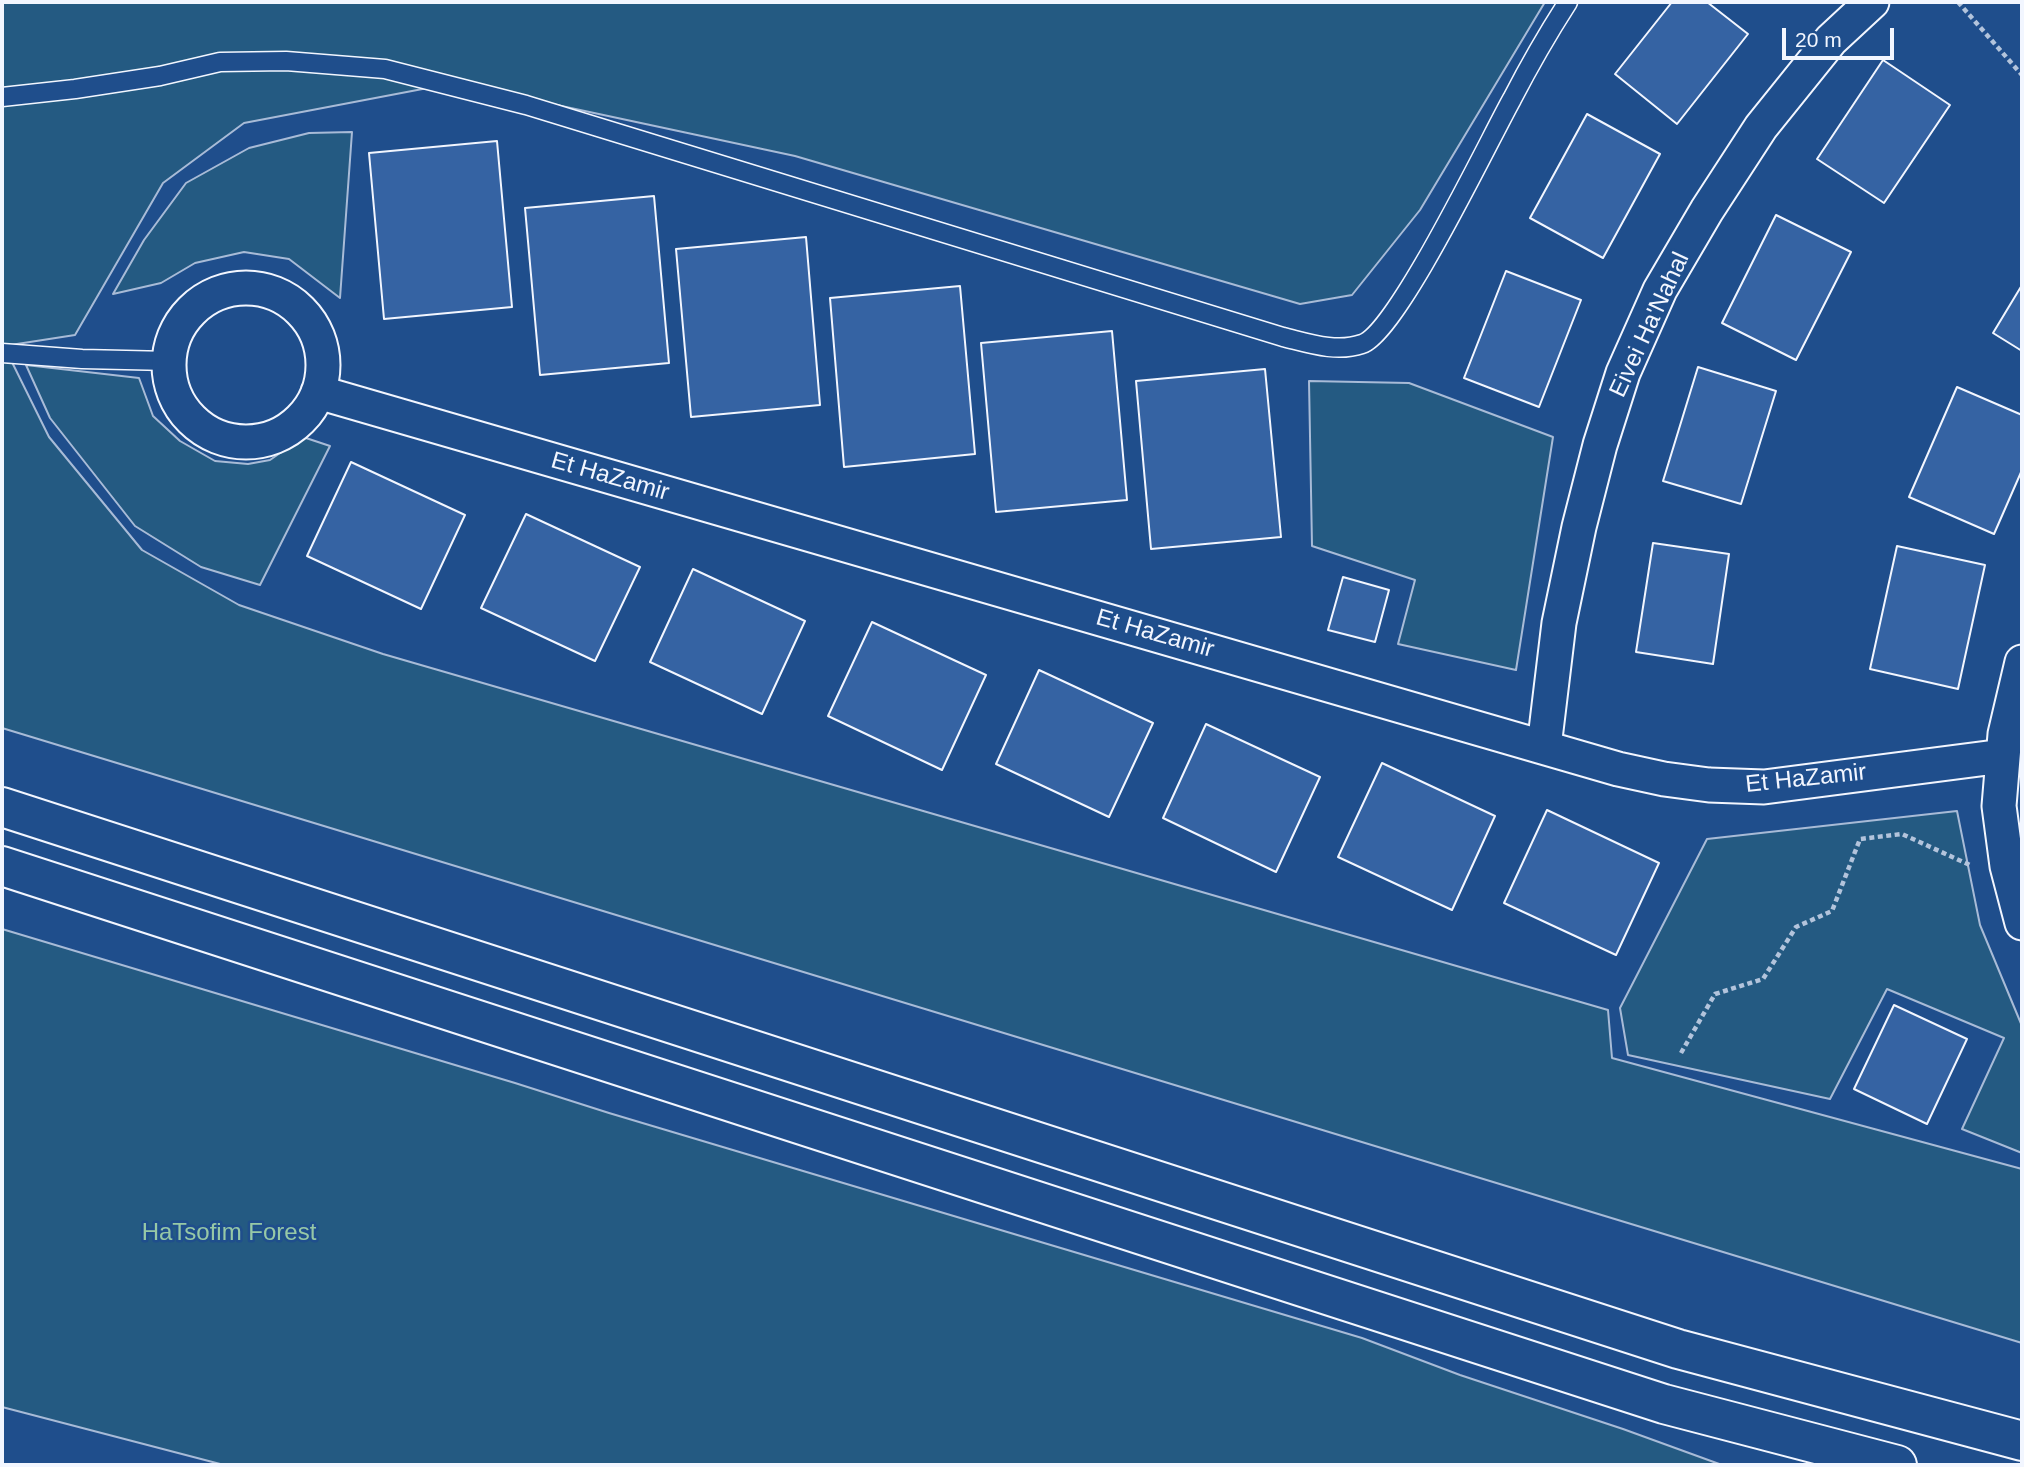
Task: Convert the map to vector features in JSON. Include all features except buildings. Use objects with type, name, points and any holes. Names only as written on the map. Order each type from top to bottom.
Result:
[{"type":"main road","points":[[2,807],[1678,1349],[2022,1441]]},
{"type":"main road","points":[[2,866],[1664,1404],[1897,1465]]},
{"type":"street","name":"Eivei Ha'Nahal","points":[[1544,747],[1559,623],[1600,445],[1623,373],[1660,290],[1707,210],[1761,127],[1831,40],[1872,2]]},
{"type":"street","points":[[233,289],[260,289],[285,299],[306,316],[319,339],[323,366],[318,392],[311,407],[293,427],[268,439],[242,443],[228,441],[204,430],[184,412],[172,388],[169,361],[175,335],[187,314],[208,298],[233,289]]},
{"type":"street","name":"Et HaZamir","points":[[318,392],[1618,769],[1664,779],[1709,785],[1764,787],[2003,756]]},
{"type":"street","points":[[2022,662],[2005,734],[1999,806],[2007,866],[2022,923]]},
{"type":"lane","points":[[2,97],[160,76],[220,62],[286,61],[385,69],[526,106],[1283,337],[1331,348],[1364,344],[1382,329],[1399,306],[1512,97],[1568,2]]},
{"type":"lane","points":[[2,353],[82,359],[169,361]]},
{"type":"path","points":[[1958,2],[2022,75]]},
{"type":"path","points":[[1681,1053],[1715,994],[1763,979],[1796,927],[1832,911],[1860,839],[1902,834],[2012,883]]},
{"type":"green space","points":[[2,2],[1545,2],[1420,210],[1352,295],[1300,304],[795,156],[454,83],[244,123],[163,183],[75,335],[4,346],[49,437],[142,550],[239,605],[383,654],[1608,1010],[1612,1058],[2022,1169],[2022,1343],[2,728]]},
{"type":"green space","points":[[352,132],[340,298],[289,259],[244,252],[195,263],[161,283],[113,294],[144,240],[186,183],[249,148],[309,133]]},
{"type":"green space","points":[[26,365],[139,378],[153,416],[180,441],[215,461],[248,464],[270,460],[303,437],[330,446],[260,585],[201,567],[135,526],[50,418]]},
{"type":"green space","points":[[1309,381],[1409,383],[1553,437],[1516,670],[1398,644],[1415,580],[1312,546]]},
{"type":"green space","points":[[1957,811],[1980,925],[2022,1026],[2022,1153],[1962,1129],[2004,1038],[1887,989],[1830,1099],[1628,1055],[1620,1008],[1707,839]]},
{"type":"green space","name":"HaTsofim Forest","points":[[2,929],[1362,1338],[1460,1375],[1722,1465],[224,1465],[2,1407]]}]
